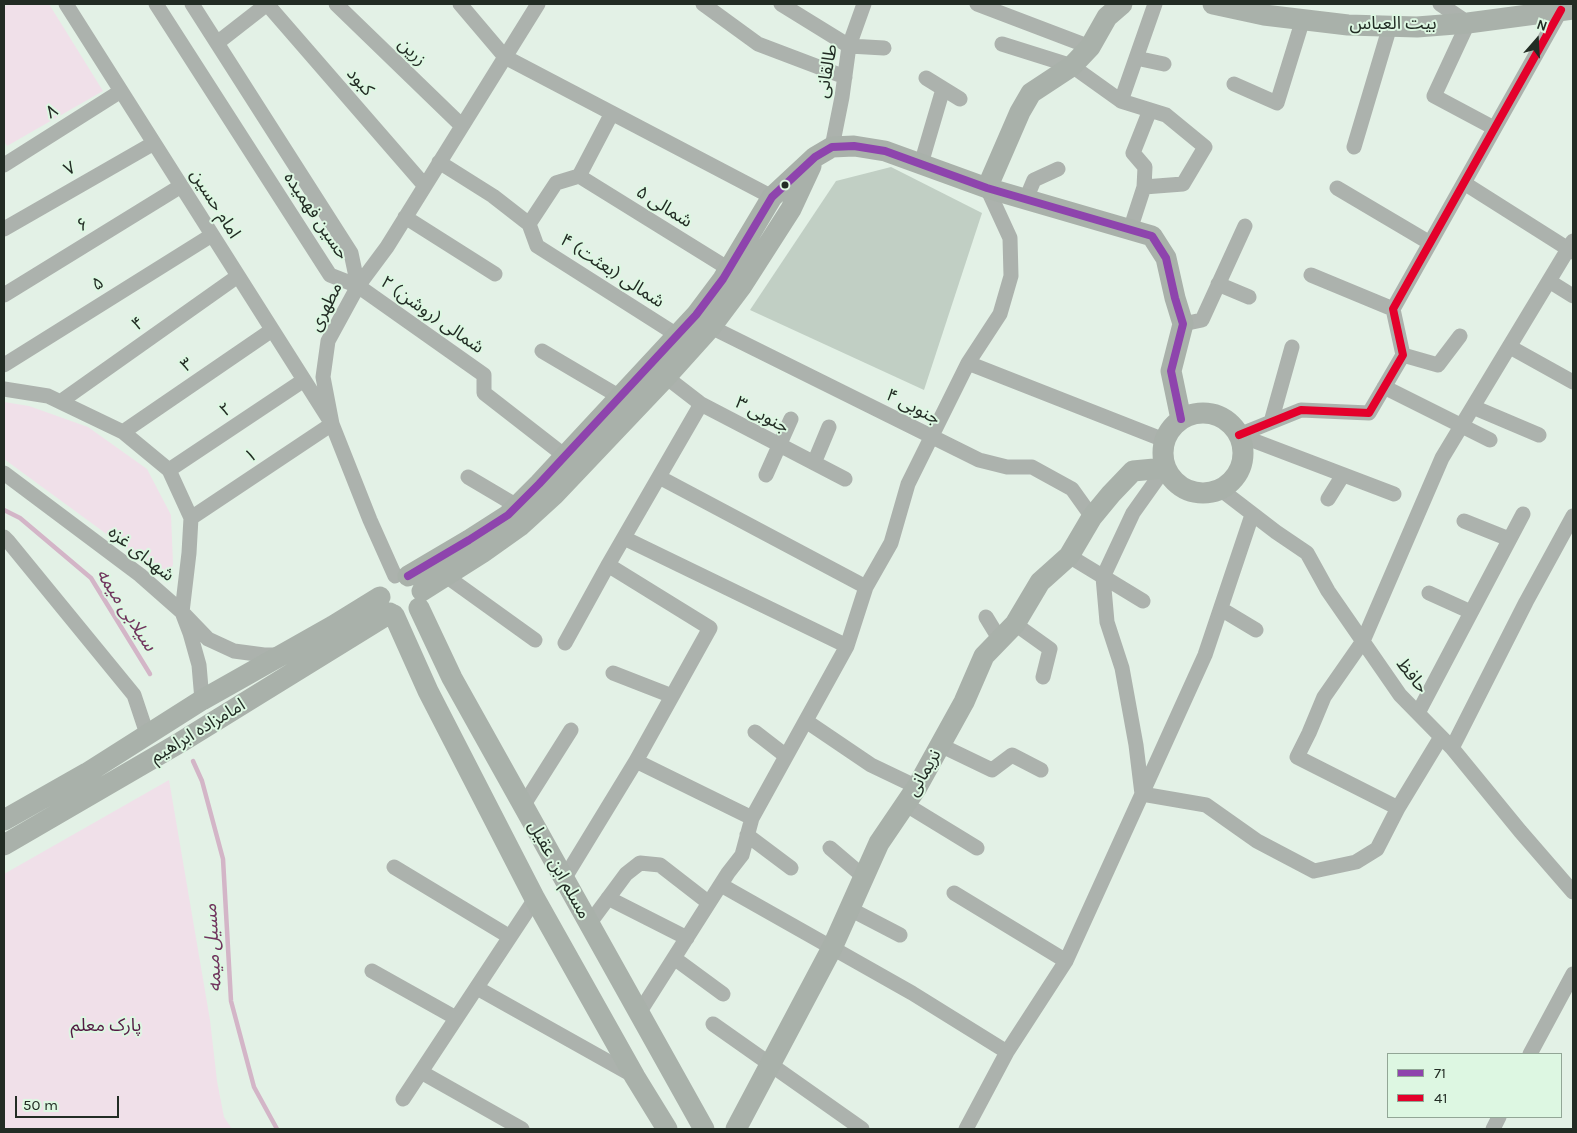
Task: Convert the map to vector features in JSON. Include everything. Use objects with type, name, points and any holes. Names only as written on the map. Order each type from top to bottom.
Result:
[{"type":"street","name":"امام حسین","points":[[66,4],[332,424]]},
{"type":"street","name":"حسین فهمیده","points":[[156,4],[330,274],[358,286]]},
{"type":"street","name":"حسین فهمیده","points":[[192,4],[351,253],[358,286]]},
{"type":"street","points":[[217,42],[267,4]]},
{"type":"street","name":"کبود","points":[[267,4],[425,186]]},
{"type":"street","name":"زرین","points":[[336,4],[462,126]]},
{"type":"street","points":[[460,4],[505,57],[772,197]]},
{"type":"street","name":"مطهری","points":[[411,587],[370,520],[332,424],[323,377],[328,341],[358,286],[387,247],[538,4]]},
{"type":"street","points":[[703,4],[758,44],[845,77]]},
{"type":"street","points":[[781,4],[849,46],[884,48]]},
{"type":"street","name":"طالقانی","points":[[823,152],[845,77],[849,46],[864,4]]},
{"type":"street","points":[[977,4],[1090,47]]},
{"type":"street","points":[[639,1013],[720,885],[742,855],[752,818],[847,646],[866,587],[891,543],[908,484],[968,363],[1000,314],[1011,276],[1010,238],[987,188],[1020,112],[1031,93],[1072,66],[1090,47],[1106,17],[1122,4]]},
{"type":"street","points":[[1121,101],[1155,4]]},
{"type":"street","name":"بیت العباس","points":[[1213,4],[1244,7],[1264,15],[1348,25],[1417,27],[1468,23],[1526,9],[1567,10]]},
{"type":"street","points":[[1440,4],[1468,23],[1434,96],[1494,128]]},
{"type":"street","points":[[1239,435],[1301,410],[1369,413],[1404,355],[1393,309],[1494,128],[1567,10]]},
{"type":"street","points":[[1234,84],[1277,103],[1303,19]]},
{"type":"street","points":[[1354,147],[1390,26]]},
{"type":"street","points":[[1002,44],[1072,66],[1121,101],[1166,115],[1205,147],[1183,184],[1144,187]]},
{"type":"street","points":[[1136,58],[1164,64]]},
{"type":"street","points":[[926,78],[960,99]]},
{"type":"street","points":[[921,164],[943,89]]},
{"type":"street","name":"۸","points":[[4,165],[121,91]]},
{"type":"street","points":[[1130,230],[1144,187],[1145,167],[1133,152],[1150,110]]},
{"type":"street","points":[[529,224],[556,183],[579,176],[612,113]]},
{"type":"street","name":"۷","points":[[4,228],[154,143]]},
{"type":"street","points":[[411,587],[469,540],[508,515],[565,456],[696,315],[723,279],[772,197],[823,152],[854,146],[885,151],[987,188],[1152,236],[1166,258],[1183,324],[1172,371],[1181,419]]},
{"type":"street","points":[[411,587],[412,614],[403,617],[388,608],[382,588],[387,580],[411,587],[446,576],[520,526],[554,495],[666,377],[711,327],[741,287],[791,209],[823,152]]},
{"type":"street","name":"۴ شمالی (بعثت)","points":[[439,162],[493,196],[529,224],[538,246],[677,335]]},
{"type":"street","points":[[1026,199],[1034,180],[1058,169]]},
{"type":"street","name":"۵ شمالی","points":[[579,176],[729,269]]},
{"type":"street","points":[[1398,808],[1297,757],[1309,734],[1324,697],[1363,641],[1442,458],[1571,248],[1464,183]]},
{"type":"street","name":"۶","points":[[4,295],[182,186]]},
{"type":"street","points":[[1337,188],[1430,243]]},
{"type":"street","points":[[405,217],[496,274]]},
{"type":"street","points":[[1183,324],[1202,320],[1245,226]]},
{"type":"street","name":"۵","points":[[4,365],[212,235]]},
{"type":"street","points":[[1311,275],[1393,309]]},
{"type":"street","name":"۴","points":[[60,402],[238,276]]},
{"type":"street","points":[[1549,281],[1573,296]]},
{"type":"street","points":[[1218,284],[1249,297]]},
{"type":"street","name":"۲ شمالی (روشن)","points":[[358,286],[484,375],[484,393],[565,456]]},
{"type":"street","name":"۴ جنوبی","points":[[711,327],[978,460],[1007,467],[1032,467],[1072,489],[1092,517]]},
{"type":"street","name":"۳","points":[[123,432],[272,330]]},
{"type":"street","points":[[1404,355],[1438,365],[1460,336]]},
{"type":"street","points":[[1272,422],[1292,347]]},
{"type":"street","points":[[1510,347],[1573,382]]},
{"type":"street","points":[[542,351],[620,397]]},
{"type":"street","points":[[968,363],[1164,440]]},
{"type":"street","name":"۳ جنوبی","points":[[666,377],[701,404],[845,479]]},
{"type":"street","name":"۲","points":[[169,470],[304,380]]},
{"type":"street","points":[[1384,387],[1490,440]]},
{"type":"street","points":[[4,389],[48,396],[123,432],[169,470],[191,518],[182,612],[208,639],[234,651],[281,655]]},
{"type":"street","points":[[565,643],[701,404]]},
{"type":"street","points":[[1474,407],[1540,435]]},
{"type":"street","points":[[1207,413],[1221,417],[1231,424],[1239,435],[1243,447],[1242,460],[1238,472],[1231,482],[1220,489],[1202,493],[1183,488],[1172,480],[1165,468],[1162,454],[1164,440],[1170,428],[1181,419],[1194,414],[1207,413]]},
{"type":"street","points":[[766,476],[791,419]]},
{"type":"street","name":"۱","points":[[191,518],[332,424]]},
{"type":"street","points":[[814,463],[829,427]]},
{"type":"street","points":[[1239,435],[1394,494]]},
{"type":"street","points":[[1142,794],[1136,746],[1122,668],[1107,622],[1103,577],[1133,513],[1165,468]]},
{"type":"street","name":"نریمانی","points":[[736,1129],[832,948],[879,843],[911,796],[940,745],[964,702],[984,656],[1015,624],[1040,582],[1069,556],[1092,517],[1111,494],[1134,471],[1165,468]]},
{"type":"street","name":"شهدای غزه","points":[[4,472],[140,574],[182,612],[199,665],[202,700]]},
{"type":"street","points":[[1328,499],[1343,475]]},
{"type":"street","points":[[468,477],[517,506]]},
{"type":"street","points":[[659,477],[866,587]]},
{"type":"street","name":"حافظ","points":[[1220,489],[1252,515],[1307,553],[1328,591],[1400,695],[1452,748],[1573,892]]},
{"type":"street","points":[[1418,713],[1523,514]]},
{"type":"street","points":[[966,1129],[1007,1052],[1066,961],[1205,655],[1252,515]]},
{"type":"street","points":[[1452,748],[1526,602],[1573,516]]},
{"type":"street","points":[[1464,521],[1509,540]]},
{"type":"street","points":[[4,537],[134,695],[147,734]]},
{"type":"street","points":[[624,538],[847,646]]},
{"type":"street","points":[[1069,556],[1143,601]]},
{"type":"street","points":[[564,879],[636,761],[710,628],[608,565]]},
{"type":"street","points":[[446,576],[535,640]]},
{"type":"street","name":"مسلم ابن عقیل","points":[[411,587],[452,678],[704,1129]]},
{"type":"street","points":[[1429,594],[1471,612]]},
{"type":"street","name":"مسلم ابن عقیل","points":[[388,608],[535,899],[635,1077],[667,1129]]},
{"type":"street","name":"امامزاده ابراهیم","points":[[4,820],[87,773],[202,700],[281,655],[388,608]]},
{"type":"street","name":"امامزاده ابراهیم","points":[[4,845],[181,742],[388,608]]},
{"type":"street","points":[[1221,609],[1256,630]]},
{"type":"street","points":[[986,617],[1000,640]]},
{"type":"street","points":[[1015,624],[1050,649],[1043,677]]},
{"type":"street","points":[[613,673],[672,696]]},
{"type":"street","points":[[428,690],[452,678]]},
{"type":"street","points":[[806,721],[871,765],[977,848]]},
{"type":"street","points":[[523,806],[571,730]]},
{"type":"street","points":[[755,732],[786,756]]},
{"type":"street","points":[[1142,794],[1206,805],[1256,841],[1314,871],[1356,862],[1377,849],[1398,808],[1441,737]]},
{"type":"street","points":[[940,745],[992,770],[1012,755],[1041,770]]},
{"type":"street","points":[[636,761],[752,818]]},
{"type":"street","points":[[747,835],[791,868]]},
{"type":"street","points":[[830,848],[864,877]]},
{"type":"street","points":[[589,924],[626,874],[640,863],[660,865],[709,903]]},
{"type":"street","points":[[394,866],[510,937]]},
{"type":"street","points":[[720,885],[912,992],[1007,1052]]},
{"type":"street","points":[[954,893],[1066,961]]},
{"type":"street","points":[[608,898],[687,938]]},
{"type":"street","points":[[404,1098],[535,899]]},
{"type":"street","points":[[850,909],[900,935]]},
{"type":"street","points":[[674,958],[723,994]]},
{"type":"street","points":[[372,971],[456,1018]]},
{"type":"street","points":[[1531,1053],[1573,974]]},
{"type":"street","points":[[476,988],[635,1077]]},
{"type":"street","points":[[713,1024],[862,1129]]},
{"type":"street","points":[[421,1072],[522,1129]]},
{"type":"street","points":[[1492,1129],[1498,1118]]},
{"type":"green space","points":[[9,4],[49,4],[103,91],[7,146],[4,141],[4,7]]},
{"type":"green space","points":[[4,402],[29,406],[88,427],[147,469],[171,515],[173,564],[168,579],[4,459]]},
{"type":"green space","name":"پارک معلم","points":[[169,780],[210,1020],[217,1081],[224,1117],[232,1129],[4,1129],[4,874]]},
{"type":"building","points":[[891,167],[982,213],[924,390],[750,310],[836,181]]},
{"type":"waterway","name":"سیلابی میمه","points":[[4,510],[20,518],[91,578],[150,674]]},
{"type":"waterway","name":"مسیل میمه","points":[[193,761],[202,781],[223,859],[231,1001],[254,1087],[277,1129]]},
{"type":"transit line","name":"41","points":[[1239,435],[1301,410],[1369,413],[1403,355],[1393,309],[1561,10]]},
{"type":"transit line","name":"71","points":[[408,576],[508,515],[539,484],[696,315],[723,279],[772,197],[815,157],[832,147],[854,146],[885,151],[987,188],[1152,236],[1166,258],[1183,324],[1171,371],[1181,419]]}]
